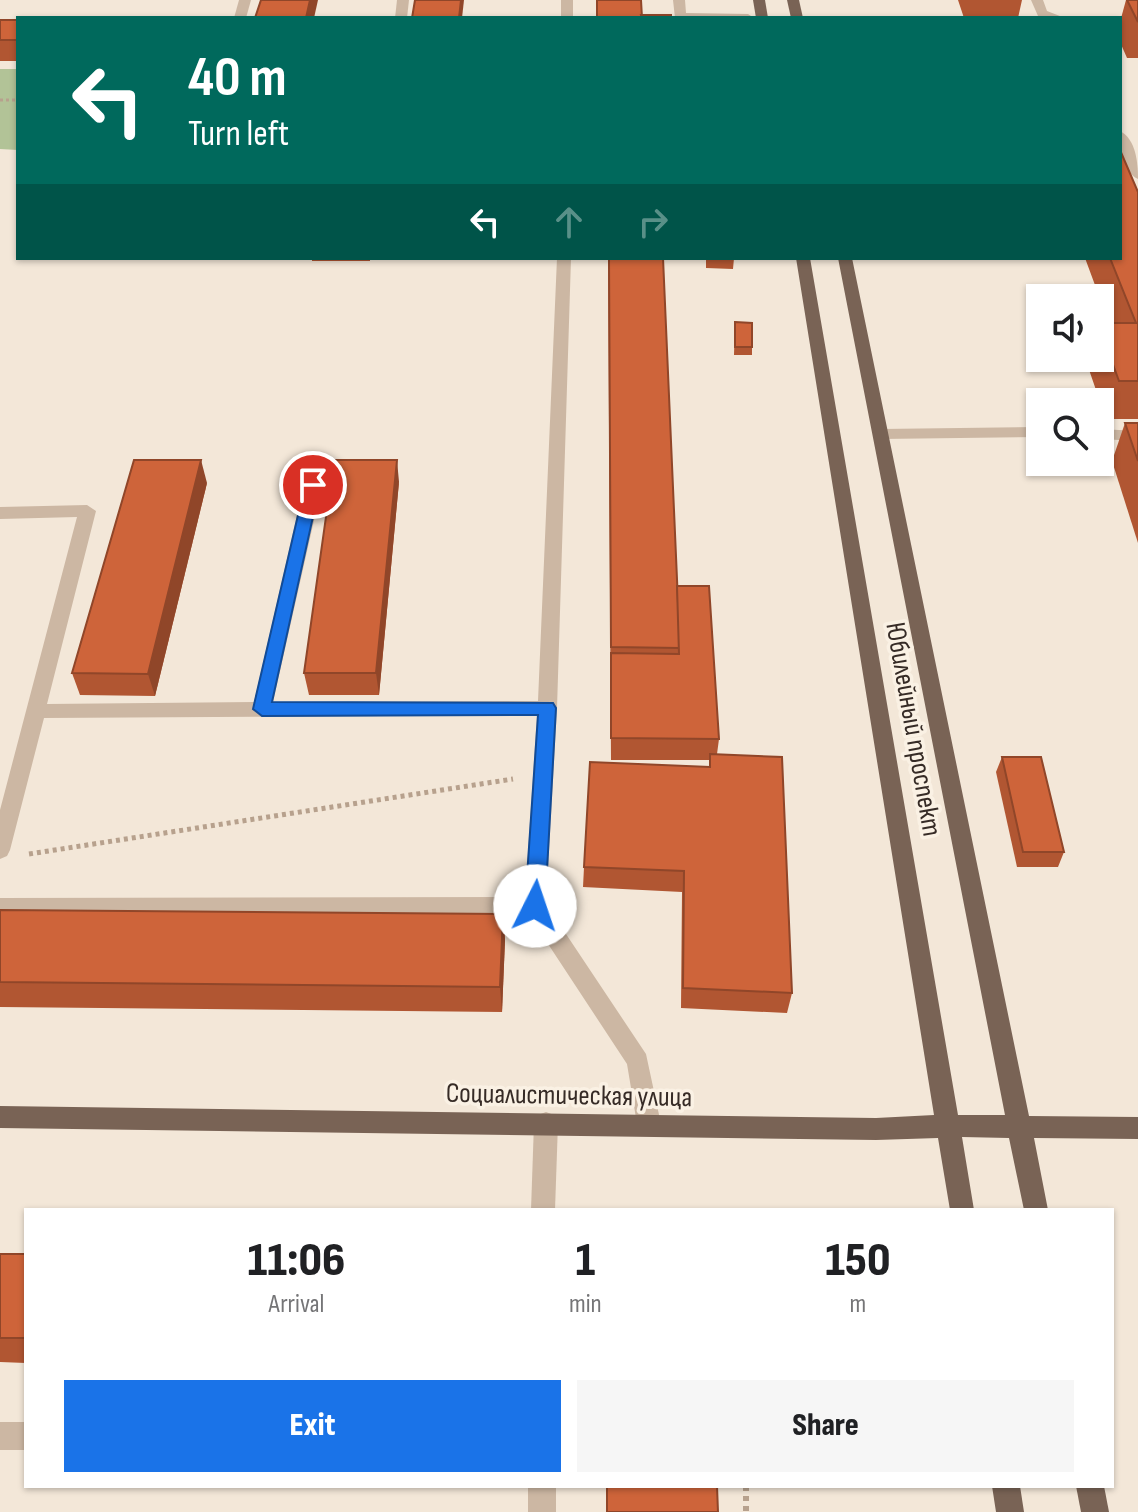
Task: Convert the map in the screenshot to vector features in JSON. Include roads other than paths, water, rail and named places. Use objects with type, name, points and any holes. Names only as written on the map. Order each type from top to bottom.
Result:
[{"type":"main road","name":"Юбилейный проспект","points":[[803,260],[962,1208]]},
{"type":"main road","points":[[845,260],[1036,1208]]},
{"type":"main road","name":"Социалистическая улица","points":[[0,1117],[876,1129],[948,1126],[1138,1128]]},
{"type":"main road","points":[[1006,1488],[1010,1512]]},
{"type":"main road","points":[[1090,1488],[1095,1512]]},
{"type":"lane","points":[[1037,0],[1042,13],[1052,16]]},
{"type":"lane","points":[[1122,139],[1138,175]]},
{"type":"lane","points":[[564,260],[547,708],[535,906],[638,1061],[649,1124]]},
{"type":"lane","points":[[881,434],[1026,432]]},
{"type":"lane","points":[[1114,435],[1138,436]]},
{"type":"lane","points":[[262,709],[313,485]]},
{"type":"lane","points":[[0,513],[87,511],[36,711],[8,854]]},
{"type":"lane","points":[[36,711],[547,708]]},
{"type":"lane","points":[[0,907],[535,906]]},
{"type":"lane","points":[[543,1208],[546,1123]]},
{"type":"lane","points":[[0,1436],[24,1436]]},
{"type":"lane","points":[[542,1488],[542,1512]]}]
